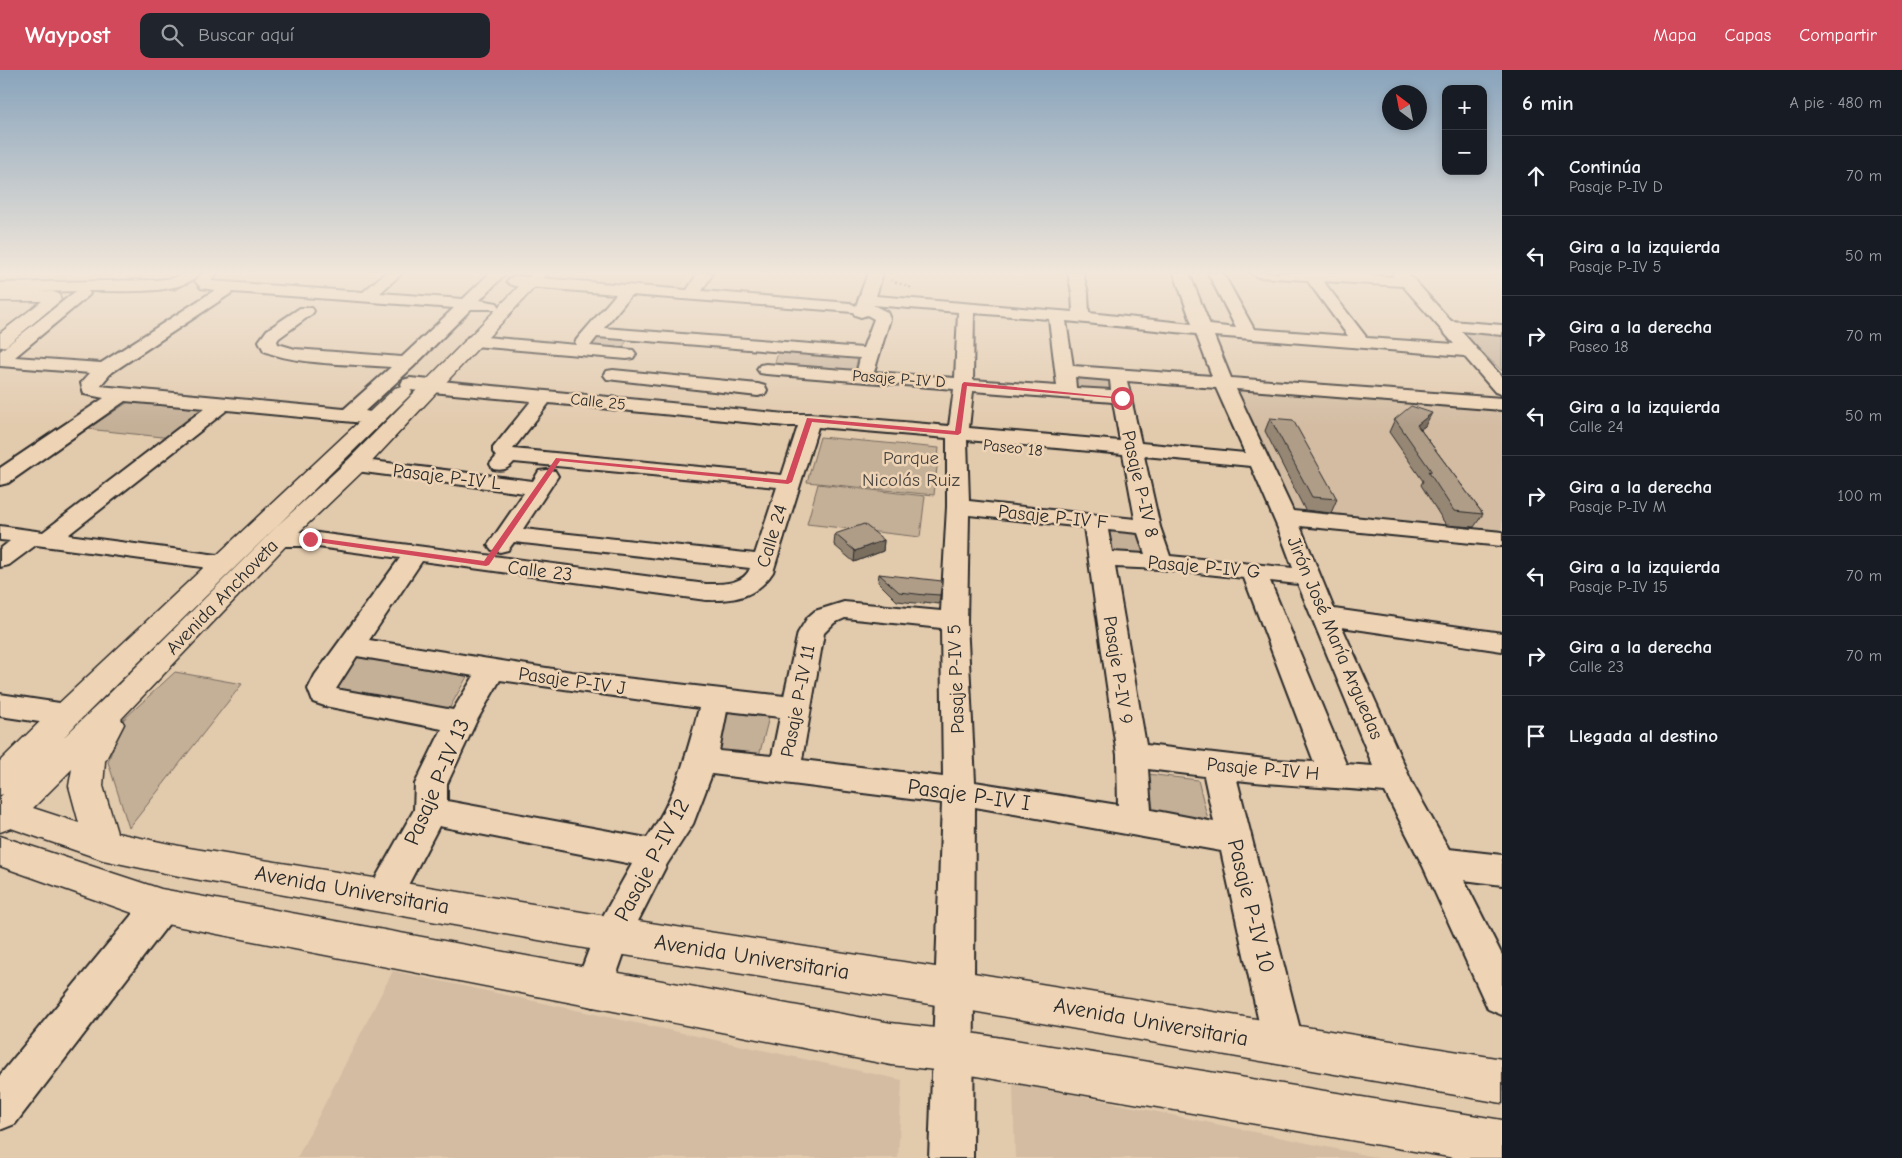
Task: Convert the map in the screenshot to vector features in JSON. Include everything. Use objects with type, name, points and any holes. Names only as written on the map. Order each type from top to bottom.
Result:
[{"type":"main road","points":[[0,342],[23,324]]},
{"type":"main road","name":"Avenida Anchoveta","points":[[2,806],[66,715],[472,324]]},
{"type":"main road","name":"Avenida Anchoveta","points":[[2,806],[122,700],[279,539],[356,465],[416,378],[474,342],[487,324]]},
{"type":"main road","points":[[103,845],[86,786],[89,761],[122,700]]},
{"type":"main road","name":"Avenida Universitaria","points":[[2,806],[103,845],[189,863],[612,935],[955,989],[1502,1081]]},
{"type":"main road","points":[[0,852],[161,906],[891,1044],[953,1051],[1502,1143]]},
{"type":"street","points":[[0,361],[41,324]]},
{"type":"street","points":[[174,324],[105,369],[90,383],[91,390],[121,395],[375,418]]},
{"type":"street","name":"Calle 25","points":[[288,324],[273,334],[268,341],[270,347],[281,352],[416,378],[545,396],[604,388],[752,402],[801,422]]},
{"type":"street","points":[[350,416],[416,378],[453,324]]},
{"type":"street","points":[[577,350],[599,324]]},
{"type":"street","points":[[865,376],[880,324]]},
{"type":"street","name":"Pasaje P-IV 5","points":[[951,1158],[959,792],[954,621],[958,507],[958,438],[964,384],[966,324]]},
{"type":"street","points":[[1058,324],[1066,371],[1067,392]]},
{"type":"street","points":[[1140,324],[1470,351]]},
{"type":"street","name":"Jirón José María Arguedas","points":[[1201,324],[1261,467],[1288,525],[1310,584],[1395,781],[1438,862],[1502,996]]},
{"type":"street","points":[[1242,324],[1248,334]]},
{"type":"street","points":[[1347,324],[1361,342]]},
{"type":"street","points":[[1444,325],[1502,330]]},
{"type":"street","points":[[1444,325],[1470,351],[1502,388]]},
{"type":"street","points":[[592,332],[870,354]]},
{"type":"street","points":[[639,336],[604,388],[752,402],[776,346]]},
{"type":"street","points":[[474,342],[627,354]]},
{"type":"street","points":[[0,361],[105,369]]},
{"type":"street","name":"Pasaje P-IV D","points":[[766,369],[1067,392],[1122,398]]},
{"type":"street","points":[[1066,371],[1502,394]]},
{"type":"street","name":"Pasaje P-IV 8","points":[[1117,375],[1148,527],[1160,562]]},
{"type":"street","points":[[1223,379],[1502,404]]},
{"type":"street","points":[[0,478],[121,395]]},
{"type":"street","points":[[545,396],[503,448],[503,452],[509,455],[788,482]]},
{"type":"street","points":[[0,560],[40,538],[222,404]]},
{"type":"street","name":"Paseo 18","points":[[801,422],[1261,467]]},
{"type":"street","name":"Calle 24","points":[[742,587],[758,578],[764,562],[788,482],[801,422]]},
{"type":"street","points":[[483,482],[509,455]]},
{"type":"street","points":[[486,564],[558,459]]},
{"type":"street","name":"Pasaje P-IV L","points":[[356,465],[538,488]]},
{"type":"street","name":"Pasaje P-IV F","points":[[958,507],[1148,527]]},
{"type":"street","name":"Pasaje P-IV 9","points":[[1094,521],[1132,755],[1135,820]]},
{"type":"street","points":[[1288,525],[1502,539]]},
{"type":"street","points":[[1288,525],[1502,554]]},
{"type":"street","points":[[0,533],[225,562]]},
{"type":"street","points":[[508,534],[764,562]]},
{"type":"street","name":"Calle 23","points":[[279,539],[310,539],[706,592],[728,592],[742,587]]},
{"type":"street","points":[[415,554],[325,682],[322,689],[323,695],[335,699],[461,722]]},
{"type":"street","name":"Pasaje P-IV G","points":[[1100,559],[1160,562],[1258,580],[1310,584]]},
{"type":"street","points":[[1258,580],[1335,774]]},
{"type":"street","name":"Pasaje P-IV 11","points":[[785,769],[795,708],[811,633],[817,622],[828,615],[844,610],[954,621]]},
{"type":"street","points":[[1324,616],[1501,643]]},
{"type":"street","name":"Pasaje P-IV J","points":[[350,646],[491,670],[715,700],[795,708]]},
{"type":"street","name":"Pasaje P-IV 13","points":[[384,895],[430,811],[431,784],[461,722],[491,670]]},
{"type":"street","name":"Pasaje P-IV 12","points":[[593,989],[612,935],[656,854],[676,824],[701,761],[715,700]]},
{"type":"street","points":[[0,705],[66,715]]},
{"type":"street","name":"Pasaje P-IV H","points":[[1132,755],[1274,772],[1335,774],[1395,781]]},
{"type":"street","name":"Pasaje P-IV I","points":[[701,761],[785,769],[959,792],[1135,820],[1235,840]]},
{"type":"street","name":"Pasaje P-IV 10","points":[[1218,766],[1284,1045]]},
{"type":"street","points":[[430,811],[656,854]]},
{"type":"street","points":[[1438,862],[1502,870]]},
{"type":"street","points":[[0,1109],[161,906]]},
{"type":"shaded area","points":[[1230,388],[1502,410],[1502,533],[1289,512]]},
{"type":"shaded area","points":[[393,971],[902,1080],[898,1158],[297,1158]]},
{"type":"shaded area","points":[[1013,1082],[1379,1158],[1015,1158]]},
{"type":"green space","points":[[1459,330],[1502,333],[1502,371]]},
{"type":"green space","points":[[596,335],[629,338],[619,352],[584,349]]},
{"type":"green space","points":[[779,350],[858,356],[855,371],[774,365]]},
{"type":"green space","points":[[1072,375],[1113,378],[1113,394],[1073,390]]},
{"type":"green space","points":[[130,401],[212,407],[172,438],[87,429]]},
{"type":"green space","name":"Parque Nicolás Ruiz","points":[[820,437],[939,448],[934,495],[807,482]]},
{"type":"green space","points":[[818,484],[925,496],[920,537],[807,524]]},
{"type":"green space","points":[[1100,527],[1143,530],[1149,558],[1106,555]]},
{"type":"green space","points":[[351,657],[469,673],[448,711],[325,694]]},
{"type":"green space","points":[[175,672],[242,684],[129,828],[108,762],[123,720]]},
{"type":"green space","points":[[721,708],[770,713],[759,756],[707,750]]},
{"type":"green space","points":[[1147,774],[1198,780],[1208,820],[1154,814]]},
{"type":"building","points":[[1411,406],[1432,413],[1417,425],[1483,514],[1454,511],[1428,471],[1432,472],[1395,419]]},
{"type":"building","points":[[1270,418],[1293,420],[1337,499],[1312,497]]},
{"type":"building","points":[[864,524],[884,540],[855,551],[835,534]]},
{"type":"building","points":[[879,574],[942,581],[940,595],[899,592]]},
{"type":"route","points":[[310,539],[486,564],[558,459],[788,482],[810,420],[958,433],[964,384],[1122,398]]}]
